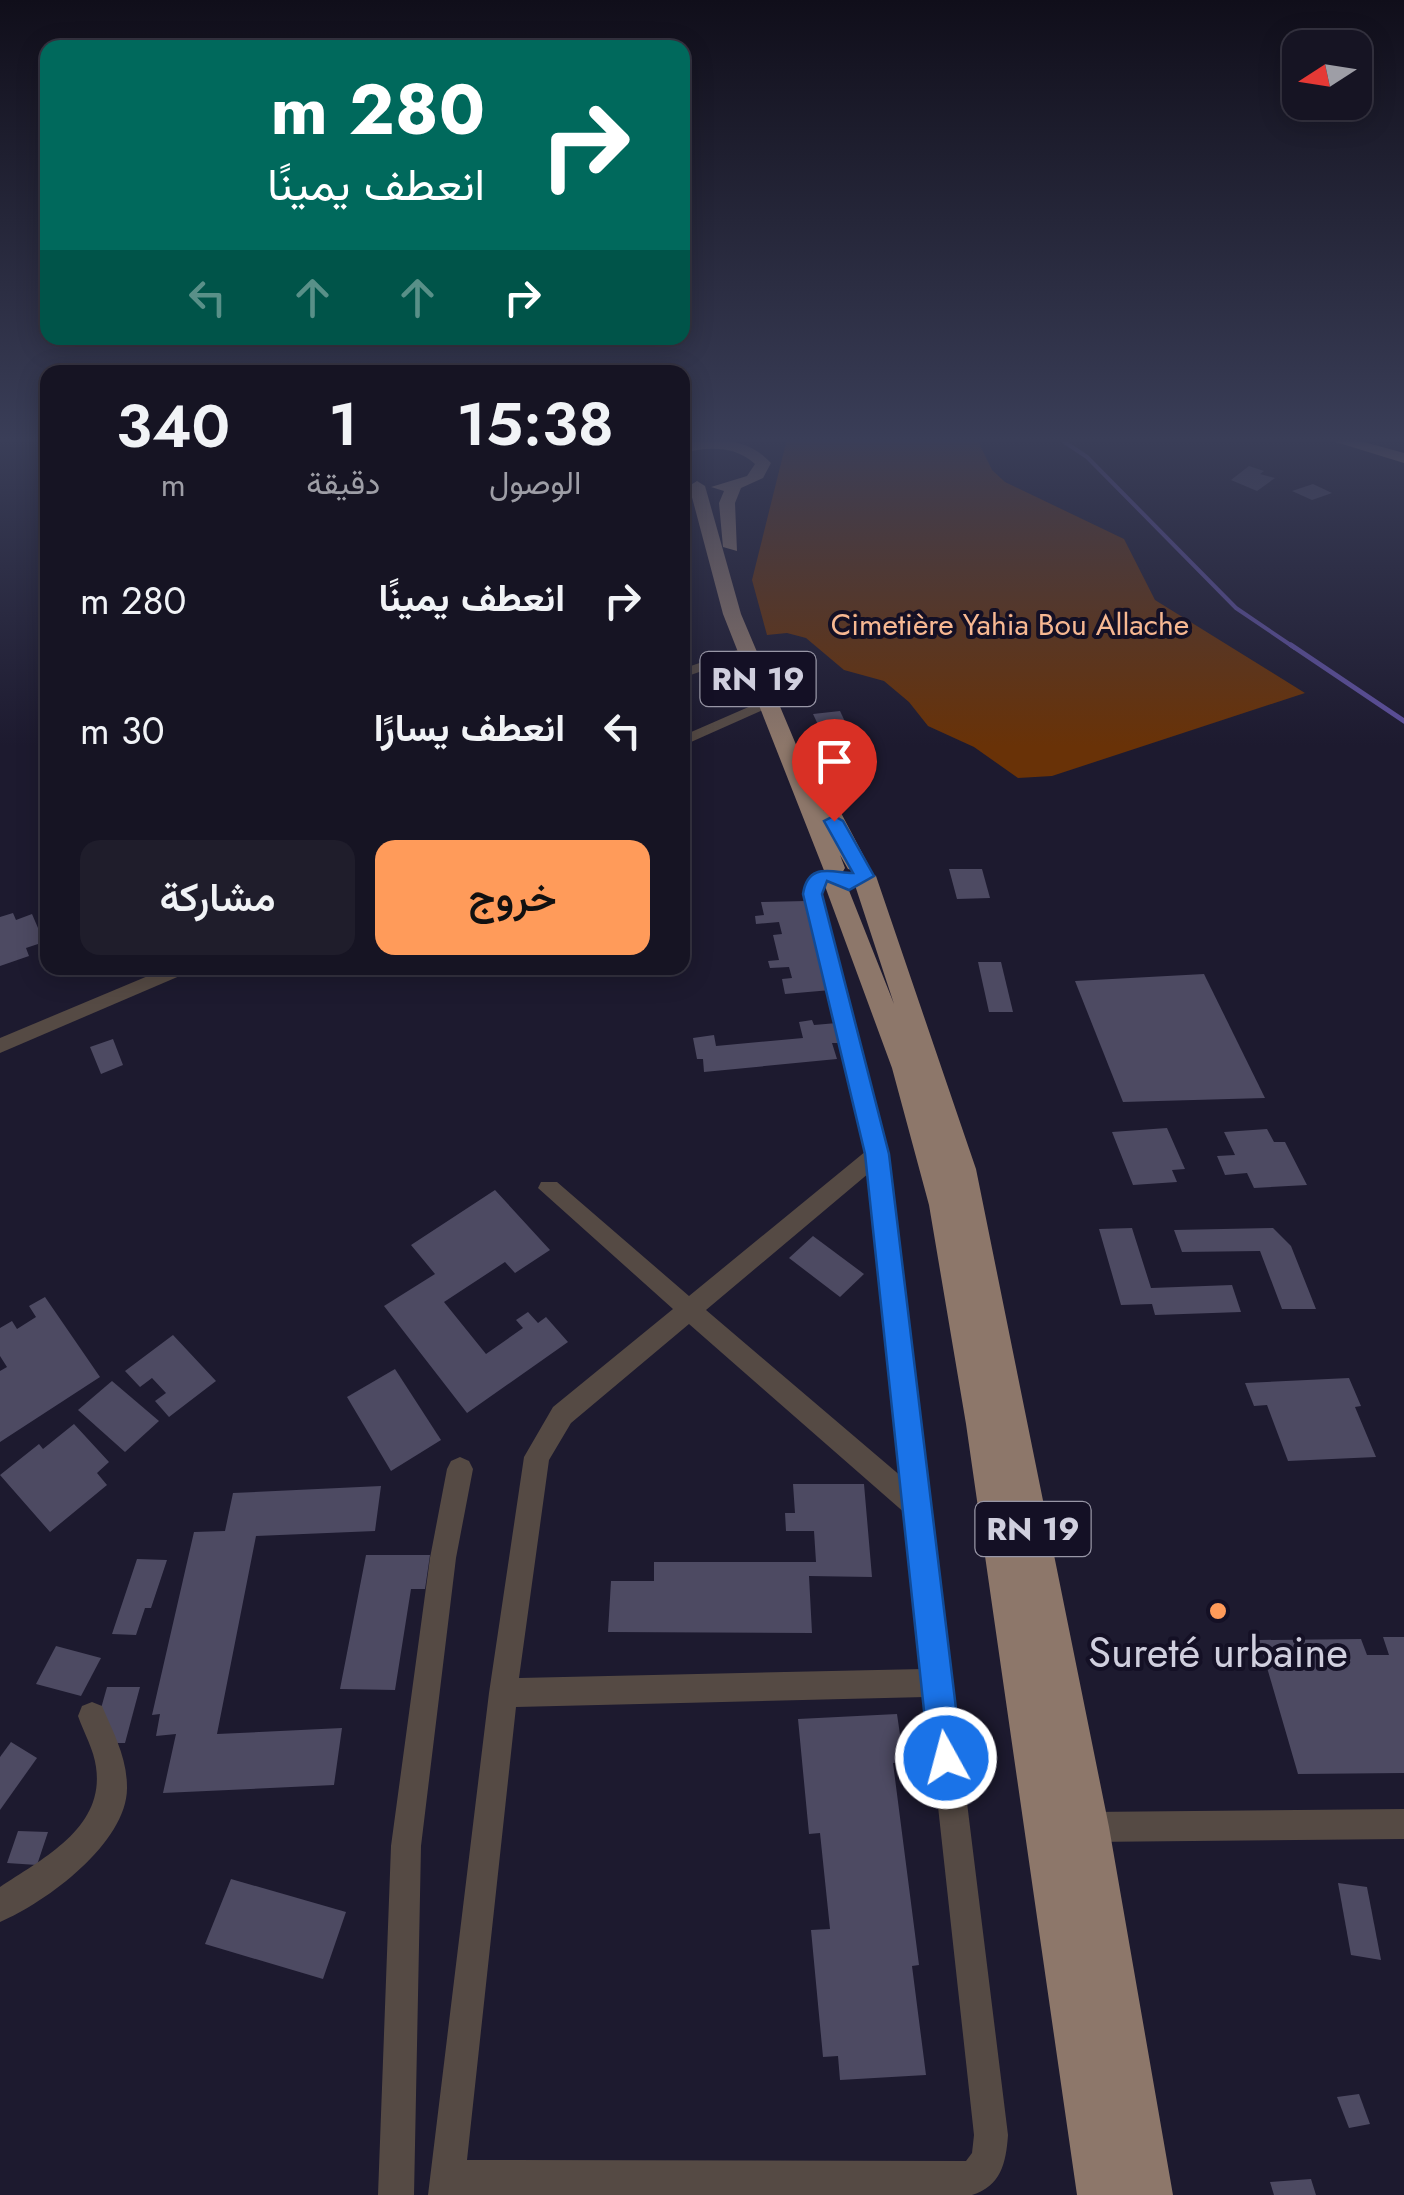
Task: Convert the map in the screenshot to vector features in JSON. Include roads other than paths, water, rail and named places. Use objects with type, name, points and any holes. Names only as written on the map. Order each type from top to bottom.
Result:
[{"type":"main road","name":"RN 19","points":[[709,541],[746,651],[825,839],[844,872],[962,1169],[1088,1827],[1149,2195]]},
{"type":"main road","name":"RN 19","points":[[731,541],[750,612],[834,821],[844,872],[944,1205],[983,1424],[1101,2195]]},
{"type":"main road","points":[[1046,1830],[1088,1827]]},
{"type":"street","points":[[690,671],[746,651]]},
{"type":"street","points":[[690,738],[767,703]]},
{"type":"street","points":[[844,872],[817,879],[812,894],[877,1154],[991,2135],[989,2160],[976,2177],[952,2181],[447,2186],[503,1693],[537,1458],[562,1415],[877,1154]]},
{"type":"street","points":[[0,1046],[167,975]]},
{"type":"street","points":[[549,1188],[685,1310],[916,1506]]},
{"type":"street","points":[[396,2195],[406,1846],[442,1558],[460,1469]]},
{"type":"street","points":[[503,1693],[937,1683]]},
{"type":"street","points":[[0,1906],[93,1838],[106,1814],[114,1788],[111,1766],[92,1716]]},
{"type":"street","points":[[1088,1827],[1404,1824]]},
{"type":"waterway","points":[[1170,541],[1236,608],[1295,648]]},
{"type":"waterway","points":[[1291,645],[1404,721]]},
{"type":"place","name":"Sureté urbaine","points":[[1218,1611]]},
{"type":"park label","name":"Cimetière Yahia Bou Allache","points":[[1010,625]]}]
